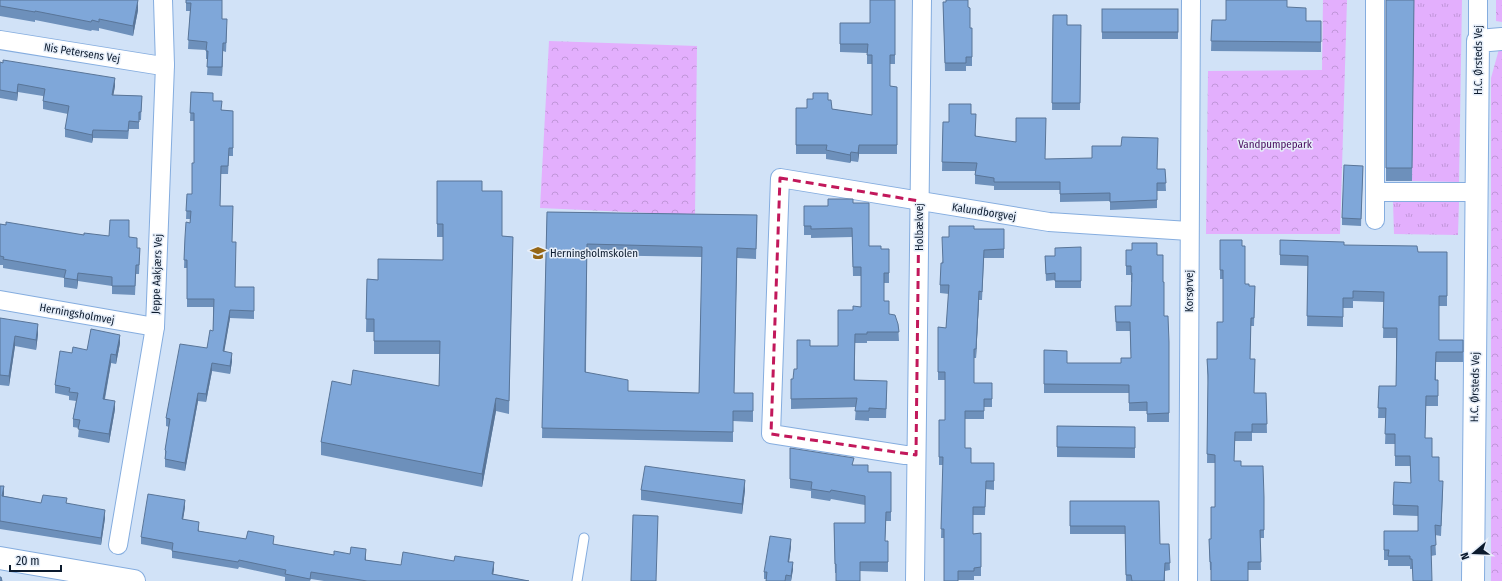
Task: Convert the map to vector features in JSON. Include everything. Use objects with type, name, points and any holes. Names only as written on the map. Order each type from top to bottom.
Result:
[{"type":"street","name":"Jeppe Aakjærs Vej","points":[[118,545],[155,327],[165,65],[163,0]]},
{"type":"street","name":"Holbækvej","points":[[915,581],[922,0]]},
{"type":"street","name":"Korsørvej","points":[[1188,581],[1191,0]]},
{"type":"street","points":[[1375,0],[1375,220]]},
{"type":"street","name":"H.C. Ørsteds Vej","points":[[1473,581],[1478,0]]},
{"type":"street","points":[[1478,41],[1502,39]]},
{"type":"street","name":"Nis Petersens Vej","points":[[0,40],[156,65],[165,65]]},
{"type":"street","name":"Kalundborgvej","points":[[916,455],[906,455],[771,434],[780,178],[1048,222],[1189,231]]},
{"type":"street","points":[[1375,192],[1476,192]]},
{"type":"street","name":"Herningsholmvej","points":[[0,300],[155,327]]},
{"type":"street","points":[[0,558],[134,581]]},
{"type":"lane","points":[[577,581],[584,538]]},
{"type":"highlighted area","points":[[780,178],[919,201],[916,455],[771,434]]},
{"type":"green space","name":"Vandpumpepark","points":[[1323,0],[1347,0],[1340,234],[1206,234],[1208,71],[1322,70]]},
{"type":"green space","points":[[1414,0],[1462,0],[1459,182],[1412,181]]},
{"type":"green space","points":[[1496,0],[1502,0],[1502,22],[1496,21]]},
{"type":"green space","points":[[549,41],[697,46],[695,215],[540,208]]},
{"type":"green space","points":[[1502,48],[1502,581],[1491,581],[1491,78],[1499,49]]},
{"type":"green space","points":[[1393,201],[1459,202],[1458,235],[1394,234]]},
{"type":"building","points":[[0,0],[138,0],[133,26],[99,19],[99,22],[92,20],[91,22],[0,6]]},
{"type":"building","points":[[186,0],[222,0],[222,19],[227,19],[226,43],[223,43],[222,67],[207,67],[207,42],[188,40],[191,3],[186,3]]},
{"type":"building","points":[[870,0],[895,0],[895,55],[890,55],[890,86],[897,87],[897,145],[859,145],[858,153],[851,152],[850,155],[826,150],[827,145],[796,145],[796,108],[807,108],[807,99],[813,99],[813,93],[828,93],[828,100],[831,100],[832,109],[872,115],[872,55],[867,55],[868,44],[840,44],[840,23],[870,23]]},
{"type":"building","points":[[946,0],[968,0],[968,7],[970,8],[970,28],[972,28],[972,57],[966,57],[966,63],[945,63],[943,2],[946,2]]},
{"type":"building","points":[[1226,0],[1287,0],[1287,7],[1306,8],[1306,21],[1321,21],[1321,42],[1211,41],[1212,20],[1226,20]]},
{"type":"building","points":[[1386,0],[1414,0],[1412,168],[1386,168]]},
{"type":"building","points":[[1102,9],[1178,9],[1178,32],[1102,32]]},
{"type":"building","points":[[1053,15],[1067,15],[1067,25],[1081,25],[1080,103],[1052,103]]},
{"type":"building","points":[[3,60],[115,78],[112,95],[142,96],[139,122],[129,121],[128,131],[93,130],[92,135],[65,129],[69,106],[43,101],[45,89],[18,84],[17,93],[0,90],[0,62],[3,63]]},
{"type":"building","points":[[191,92],[213,93],[213,101],[222,101],[221,110],[233,111],[233,148],[229,148],[228,166],[221,166],[220,206],[233,206],[232,242],[236,242],[235,287],[254,287],[254,311],[230,310],[223,351],[232,353],[230,366],[212,363],[206,394],[198,393],[185,463],[165,459],[170,419],[166,418],[180,344],[207,348],[210,330],[213,331],[214,299],[187,299],[187,260],[184,260],[185,237],[186,222],[190,223],[191,211],[186,211],[187,194],[192,194],[192,163],[194,163],[194,113],[190,113]]},
{"type":"building","points":[[949,104],[971,104],[971,114],[976,114],[975,136],[1016,142],[1016,118],[1046,118],[1045,159],[1092,158],[1092,146],[1121,146],[1122,137],[1158,138],[1157,169],[1165,169],[1166,183],[1157,183],[1157,200],[1110,202],[1110,193],[1060,194],[1060,182],[994,182],[994,178],[975,175],[977,163],[942,162],[943,122],[949,122]]},
{"type":"building","points":[[1344,165],[1363,166],[1361,219],[1342,218]]},
{"type":"building","points":[[437,181],[482,181],[482,191],[502,191],[502,236],[513,237],[509,401],[496,398],[482,474],[321,442],[332,381],[351,385],[353,370],[439,386],[440,341],[374,341],[374,319],[366,319],[367,279],[378,280],[378,259],[443,260],[443,224],[437,224]]},
{"type":"building","points":[[828,199],[853,199],[853,203],[869,203],[869,246],[881,246],[881,249],[889,249],[889,273],[884,273],[884,301],[889,301],[889,314],[895,315],[899,332],[867,332],[867,334],[855,334],[854,380],[887,381],[886,409],[869,408],[869,411],[855,411],[857,398],[791,399],[791,379],[793,379],[794,369],[797,369],[797,340],[810,340],[810,346],[838,346],[838,310],[853,310],[853,306],[861,307],[861,267],[853,267],[852,228],[811,229],[811,226],[804,226],[804,206],[828,206]]},
{"type":"building","points":[[547,212],[757,215],[756,249],[737,248],[734,393],[753,393],[753,411],[733,411],[733,432],[542,428]],"holes":[[[587,244],[702,247],[699,393],[628,391],[628,380],[585,372]]]},
{"type":"building","points":[[110,220],[129,220],[129,237],[137,238],[137,248],[140,248],[139,265],[136,265],[135,286],[112,286],[112,277],[78,273],[77,280],[64,278],[66,270],[3,259],[4,257],[0,256],[0,224],[6,225],[6,222],[84,235],[84,233],[109,236]]},
{"type":"building","points":[[949,226],[974,226],[974,229],[1004,229],[1004,249],[984,250],[982,292],[979,291],[976,349],[974,349],[974,383],[992,383],[992,399],[984,399],[984,411],[965,411],[965,448],[971,448],[971,463],[994,463],[994,481],[986,481],[985,507],[973,507],[973,534],[981,533],[981,567],[974,568],[974,571],[958,571],[958,581],[944,581],[944,529],[941,529],[943,457],[939,457],[939,420],[945,420],[945,372],[938,372],[938,327],[946,328],[949,285],[940,285],[941,263],[943,263],[942,237],[949,237]]},
{"type":"building","points":[[1220,240],[1242,240],[1242,246],[1245,246],[1245,284],[1255,286],[1254,318],[1251,318],[1250,359],[1255,359],[1254,393],[1266,393],[1267,424],[1252,424],[1252,432],[1235,432],[1234,461],[1241,461],[1241,466],[1263,466],[1264,530],[1260,530],[1261,562],[1248,562],[1248,581],[1211,581],[1209,539],[1211,539],[1211,507],[1215,507],[1215,455],[1207,454],[1207,359],[1217,359],[1217,322],[1223,322],[1223,270],[1220,270]]},
{"type":"building","points":[[1280,240],[1344,242],[1344,245],[1417,246],[1418,252],[1447,252],[1447,296],[1439,296],[1439,340],[1463,340],[1463,352],[1436,352],[1435,380],[1438,380],[1438,396],[1426,396],[1425,438],[1432,438],[1432,457],[1439,457],[1439,481],[1443,481],[1441,526],[1435,525],[1436,545],[1431,546],[1432,581],[1413,581],[1412,559],[1410,559],[1410,556],[1388,556],[1389,550],[1384,550],[1384,531],[1418,531],[1418,506],[1393,505],[1394,482],[1411,483],[1410,456],[1395,456],[1395,434],[1385,434],[1386,408],[1378,408],[1379,386],[1396,386],[1397,328],[1383,328],[1384,292],[1353,291],[1353,298],[1343,298],[1343,317],[1307,316],[1308,256],[1280,255]]},
{"type":"building","points":[[1132,243],[1157,243],[1157,255],[1163,255],[1164,316],[1168,316],[1169,342],[1169,413],[1147,414],[1147,402],[1129,403],[1129,385],[1044,384],[1044,350],[1067,351],[1067,363],[1121,363],[1121,358],[1131,358],[1130,322],[1116,322],[1115,306],[1131,306],[1132,273],[1131,266],[1126,266],[1126,250],[1132,250]]},
{"type":"building","points":[[1081,247],[1081,281],[1055,281],[1055,273],[1046,274],[1045,256],[1055,256],[1055,248]]},
{"type":"building","points":[[0,318],[38,324],[36,340],[15,336],[9,376],[0,375]]},
{"type":"building","points":[[91,329],[120,335],[116,355],[111,354],[103,399],[115,401],[109,434],[78,429],[80,420],[73,419],[78,393],[69,392],[70,388],[55,385],[60,351],[72,353],[73,347],[87,350]]},
{"type":"building","points":[[1057,426],[1135,427],[1135,448],[1057,447]]},
{"type":"building","points":[[790,448],[854,458],[852,465],[868,465],[868,472],[891,472],[891,512],[886,512],[885,541],[888,541],[888,562],[860,562],[860,581],[836,581],[834,523],[865,523],[865,496],[831,490],[830,492],[811,489],[812,482],[790,479]]},
{"type":"building","points":[[645,466],[745,480],[742,504],[641,490]]},
{"type":"building","points":[[0,486],[4,486],[2,496],[41,503],[43,495],[67,498],[66,503],[105,510],[101,538],[0,521]]},
{"type":"building","points":[[148,494],[185,500],[182,519],[199,522],[198,531],[246,539],[248,531],[274,536],[273,544],[334,555],[334,551],[350,554],[351,547],[366,549],[365,560],[401,565],[403,552],[454,561],[455,556],[494,562],[492,574],[529,581],[367,581],[311,572],[310,579],[285,574],[286,570],[239,560],[238,562],[172,551],[173,543],[141,537]]},
{"type":"building","points":[[1070,501],[1159,501],[1160,544],[1169,544],[1170,563],[1165,563],[1164,581],[1132,581],[1131,575],[1126,575],[1125,526],[1070,526]]},
{"type":"building","points":[[633,515],[658,516],[656,581],[631,581]]},
{"type":"building","points":[[770,536],[791,539],[788,562],[793,562],[791,576],[786,575],[785,581],[766,581],[767,572],[764,572]]},
{"type":"place","name":"Herningholmskolen","points":[[538,253]]}]
